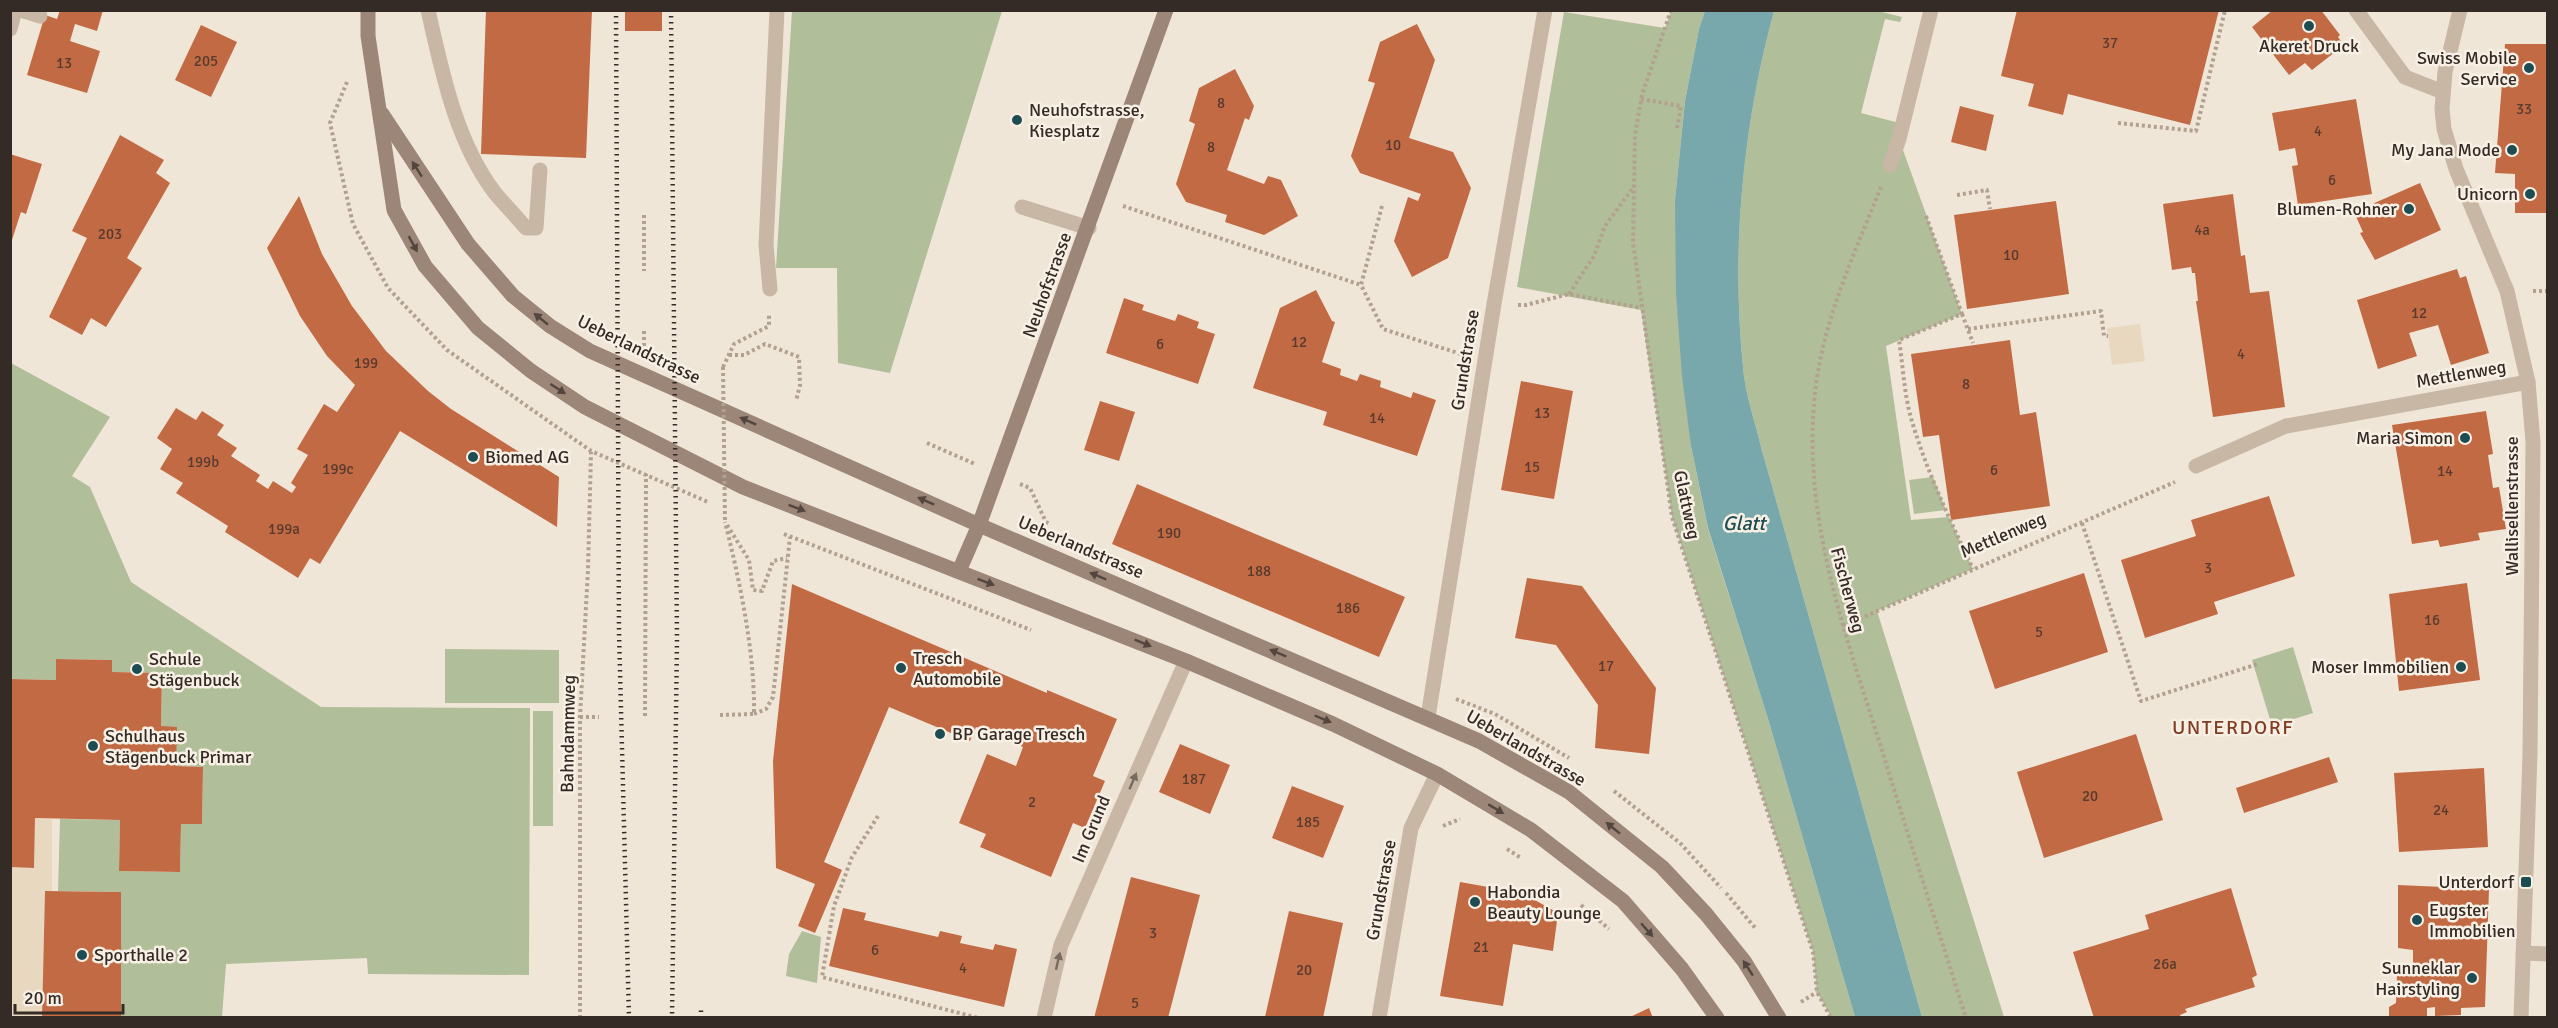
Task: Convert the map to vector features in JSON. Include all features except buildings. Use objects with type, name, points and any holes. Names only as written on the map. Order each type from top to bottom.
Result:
[{"type":"main road","name":"Ueberlandstrasse","points":[[368,10],[368,36],[394,210],[425,266],[478,328],[531,371],[585,407],[743,487],[1186,661],[1333,724],[1437,774],[1531,830],[1623,902],[1682,969],[1717,1017]]},
{"type":"main road","name":"Neuhofstrasse","points":[[959,571],[979,525],[1089,228],[1166,10]]},
{"type":"main road","name":"Ueberlandstrasse","points":[[378,108],[468,244],[513,296],[550,326],[590,351],[979,525],[1428,717],[1479,741],[1569,792],[1662,867],[1707,914],[1744,961],[1779,1017]]},
{"type":"street","points":[[10,29],[15,10]]},
{"type":"street","points":[[21,10],[40,16]]},
{"type":"street","points":[[428,10],[446,85],[470,149],[494,191],[526,228],[536,228],[540,170]]},
{"type":"street","points":[[770,289],[766,245],[777,10]]},
{"type":"street","name":"Grundstrasse","points":[[1428,717],[1485,358],[1545,10]]},
{"type":"street","points":[[1890,165],[1899,139],[1931,10]]},
{"type":"street","points":[[2356,10],[2405,77],[2443,92]]},
{"type":"street","name":"Wallisellenstrasse","points":[[2460,10],[2448,53],[2443,92],[2444,129],[2449,150],[2507,291],[2528,382],[2540,506],[2521,1017]]},
{"type":"street","points":[[1023,207],[1089,228]]},
{"type":"street","name":"Mettlenweg","points":[[2196,466],[2286,426],[2528,382]]},
{"type":"street","name":"Im Grund","points":[[1044,1017],[1061,945],[1186,661]]},
{"type":"street","name":"Grundstrasse","points":[[1379,1017],[1414,819],[1437,774]]},
{"type":"street","points":[[2523,953],[2547,954]]},
{"type":"path","name":"Glattweg","points":[[1671,10],[1641,99],[1635,135],[1636,185],[1633,242],[1672,517],[1813,952],[1817,993],[1831,1017]]},
{"type":"path","points":[[2118,123],[2196,131],[2225,10]]},
{"type":"path","points":[[1641,99],[1681,106],[1677,128]]},
{"type":"path","name":"Fischerweg","points":[[1890,165],[1836,300],[1823,345],[1815,397],[1813,453],[1815,494],[1824,553],[1843,626],[1966,1017]]},
{"type":"path","points":[[1569,294],[1594,256],[1605,226],[1636,185]]},
{"type":"path","points":[[1957,195],[1988,190],[1990,209]]},
{"type":"path","points":[[1123,206],[1361,285]]},
{"type":"path","points":[[1382,206],[1361,285],[1383,329],[1469,356],[1485,358]]},
{"type":"path","points":[[644,215],[644,271]]},
{"type":"path","points":[[1926,216],[1973,343]]},
{"type":"path","points":[[754,714],[754,686],[735,564],[725,522],[723,367],[734,344],[769,326],[770,289]]},
{"type":"path","points":[[1494,304],[1526,305],[1569,294],[1641,308]]},
{"type":"path","points":[[1968,329],[2101,311],[2104,336],[2108,336]]},
{"type":"path","points":[[1962,314],[1899,340],[1909,407],[1915,429],[1948,517],[1973,569]]},
{"type":"path","points":[[644,331],[644,347]]},
{"type":"path","points":[[729,356],[744,355],[765,344],[799,357],[800,385],[796,401]]},
{"type":"path","name":"Bahndammweg","points":[[580,1017],[580,717],[588,570],[591,451]]},
{"type":"path","points":[[597,453],[726,510]]},
{"type":"path","points":[[645,716],[646,466]]},
{"type":"path","name":"Mettlenweg","points":[[1843,626],[2178,480]]},
{"type":"path","points":[[725,522],[749,560],[753,591],[762,591],[773,561],[787,558]]},
{"type":"path","points":[[2082,523],[2141,701],[2258,664]]},
{"type":"path","points":[[720,715],[754,714],[766,709],[773,697],[790,537],[1028,631]]},
{"type":"path","points":[[580,717],[599,717]]},
{"type":"path","points":[[878,816],[852,857],[834,906],[822,977],[978,1017]]},
{"type":"path","points":[[1414,819],[1432,830],[1460,818],[1469,824]]},
{"type":"path","points":[[1505,848],[1524,860]]},
{"type":"path","points":[[1575,900],[1616,936]]},
{"type":"path","points":[[1801,1002],[1817,993]]},
{"type":"green space","points":[[792,11],[1002,11],[890,373],[838,363],[837,268],[776,268]]},
{"type":"green space","points":[[1671,11],[1705,11],[1699,29],[1685,101],[1675,200],[1691,446],[1708,529],[1769,722],[1855,1017],[1831,1017],[1817,992],[1813,952],[1672,517],[1641,310],[1517,287],[1564,12],[1665,28]]},
{"type":"green space","points":[[1774,11],[1878,11],[1902,17],[1900,22],[1885,19],[1861,113],[1903,124],[1899,139],[1962,314],[1886,346],[1911,520],[1949,517],[1973,569],[1877,611],[2004,1017],[1922,1017],[1748,397],[1744,377],[1738,278],[1742,188],[1754,98]]},
{"type":"green space","points":[[11,363],[110,417],[72,476],[90,487],[131,582],[321,707],[530,708],[529,975],[368,974],[367,958],[226,964],[222,1017],[121,1017],[121,892],[58,891],[60,819],[120,820],[119,871],[180,872],[181,824],[202,824],[203,767],[176,766],[161,726],[162,673],[112,672],[112,660],[57,659],[56,680],[11,679]]},
{"type":"green space","points":[[1933,477],[1946,510],[1914,514],[1909,480]]},
{"type":"green space","points":[[2293,647],[2313,713],[2272,726],[2252,660]]},
{"type":"green space","points":[[445,649],[559,650],[559,703],[445,703]]},
{"type":"green space","points":[[533,711],[553,711],[553,826],[533,826]]},
{"type":"green space","points":[[802,931],[821,937],[817,983],[786,976],[789,954]]},
{"type":"shaded area","points":[[2140,324],[2145,361],[2112,365],[2107,328]]},
{"type":"shaded area","points":[[35,818],[52,819],[52,891],[45,892],[42,1017],[11,1018],[11,867],[34,868]]},
{"type":"water","name":"Glatt","points":[[1705,11],[1774,11],[1754,98],[1742,187],[1738,278],[1744,377],[1761,447],[1922,1017],[1855,1017],[1769,722],[1708,528],[1691,446],[1682,376],[1676,293],[1675,200],[1685,101],[1699,29]]},
{"type":"railway","points":[[616,10],[619,632],[629,1018]]},
{"type":"railway","points":[[671,10],[677,639],[672,1018]]},
{"type":"railway","points":[[701,1006],[701,1018]]},
{"type":"place","name":"Akeret Druck","points":[[2309,26]]},
{"type":"place","name":"Swiss Mobile Service","points":[[2529,68]]},
{"type":"place","name":"Neuhofstrasse, Kiesplatz","points":[[1017,120]]},
{"type":"place","name":"My Jana Mode","points":[[2512,150]]},
{"type":"place","name":"Unicorn","points":[[2530,194]]},
{"type":"place","name":"Blumen-Rohner","points":[[2409,209]]},
{"type":"place","name":"Maria Simon","points":[[2465,438]]},
{"type":"place","name":"Biomed AG","points":[[473,457]]},
{"type":"place","name":"Moser Immobilien","points":[[2461,667]]},
{"type":"place","name":"Tresch Automobile","points":[[901,668]]},
{"type":"place","name":"Schule Stägenbuck","points":[[137,669]]},
{"type":"place","name":"BP Garage Tresch","points":[[940,734]]},
{"type":"place","name":"Schulhaus Stägenbuck Primar","points":[[93,746]]},
{"type":"place","name":"Unterdorf","points":[[2526,882]]},
{"type":"place","name":"Habondia Beauty Lounge","points":[[1475,902]]},
{"type":"place","name":"Eugster Immobilien","points":[[2417,920]]},
{"type":"place","name":"Sporthalle 2","points":[[82,955]]},
{"type":"place","name":"Sunneklar Hairstyling","points":[[2472,978]]},
{"type":"district","name":"UNTERDORF","points":[[2233,727]]}]
